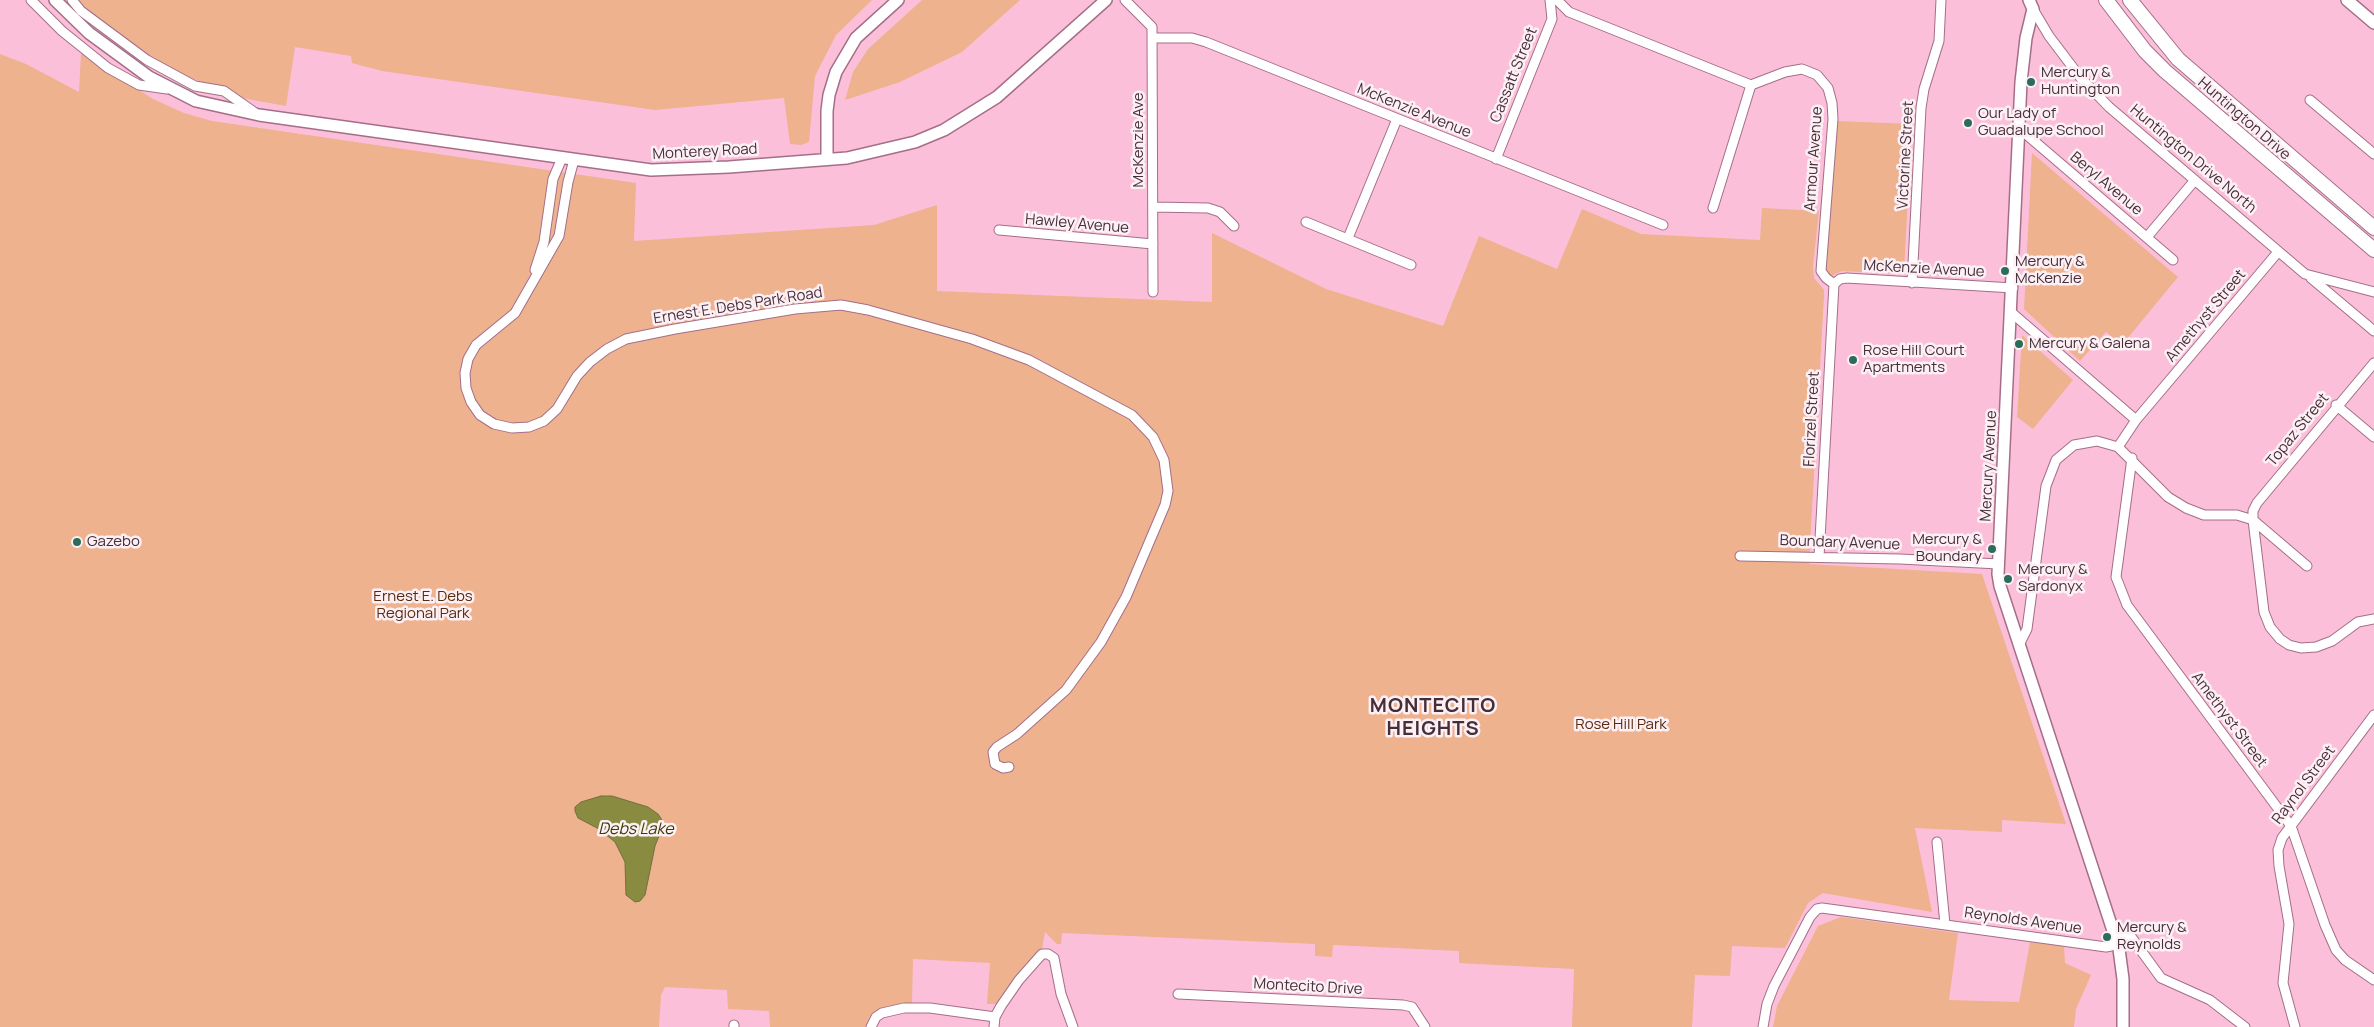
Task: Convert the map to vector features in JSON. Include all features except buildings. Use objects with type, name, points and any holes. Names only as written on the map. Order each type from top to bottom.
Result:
[{"type":"main road","name":"Huntington Drive","points":[[2106,0],[2145,51],[2164,71],[2374,250]]},
{"type":"main road","name":"Huntington Drive","points":[[2130,0],[2178,59],[2374,228]]},
{"type":"street","name":"Monterey Road","points":[[31,0],[62,32],[108,68],[139,85],[170,90]]},
{"type":"street","name":"Monterey Road","points":[[55,0],[89,33],[170,90],[196,101],[259,115],[651,170],[729,167],[847,158],[890,150],[944,130],[997,97],[1106,0]]},
{"type":"street","name":"Monterey Road","points":[[72,0],[81,11],[147,60],[195,86],[224,91],[259,115]]},
{"type":"street","points":[[827,159],[827,111],[829,95],[836,72],[856,38],[898,0]]},
{"type":"street","name":"McKenzie Ave","points":[[1125,0],[1152,27],[1153,292]]},
{"type":"street","name":"Cassatt Street","points":[[1496,159],[1552,19],[1550,0]]},
{"type":"street","points":[[1557,0],[1569,12],[1751,84],[1714,208]]},
{"type":"street","name":"Victorine Street","points":[[1912,283],[1921,108],[1924,89],[1938,41],[1940,0]]},
{"type":"street","points":[[2347,0],[2374,23]]},
{"type":"street","name":"Mercury Avenue","points":[[2031,5],[2026,38],[2020,129],[1999,564],[2000,586],[2117,942],[2122,965],[2123,1027]]},
{"type":"street","name":"Huntington Drive North","points":[[2031,5],[2049,36],[2086,83],[2109,107],[2278,252],[2305,274],[2374,292]]},
{"type":"street","name":"McKenzie Avenue","points":[[1152,38],[1192,38],[1206,42],[1663,225]]},
{"type":"street","name":"Armour Avenue","points":[[1751,84],[1785,72],[1802,69],[1817,75],[1828,88],[1833,119],[1821,271],[1834,284]]},
{"type":"street","points":[[2310,100],[2374,154]]},
{"type":"street","points":[[1348,238],[1397,118]]},
{"type":"street","name":"Beryl Avenue","points":[[2020,129],[2173,260]]},
{"type":"street","name":"Ernest E. Debs Park Road","points":[[515,313],[521,295],[536,268],[545,234],[553,179],[562,158]]},
{"type":"street","name":"Ernest E. Debs Park Road","points":[[574,160],[568,182],[559,236],[515,313],[476,345],[468,359],[465,373],[466,388],[471,402],[480,415],[494,424],[512,428],[529,427],[544,421],[556,409],[577,376],[590,362],[607,349],[626,339],[820,305],[841,305],[868,310],[1003,350],[1029,360],[1132,415],[1145,426],[1153,437],[1164,460],[1168,480],[1165,504],[1126,597],[1088,662],[1054,702],[993,752],[995,764],[1003,768],[1009,767]]},
{"type":"street","points":[[2147,237],[2194,180]]},
{"type":"street","points":[[1153,207],[1208,208],[1220,212],[1234,226]]},
{"type":"street","points":[[1306,222],[1411,265]]},
{"type":"street","name":"Hawley Avenue","points":[[999,230],[1153,244]]},
{"type":"street","points":[[545,234],[559,236]]},
{"type":"street","name":"Amethyst Street","points":[[2118,447],[2136,420],[2278,252]]},
{"type":"street","points":[[2305,274],[2374,331]]},
{"type":"street","name":"McKenzie Avenue","points":[[1834,284],[1840,279],[1847,278],[2013,288]]},
{"type":"street","name":"Florizel Street","points":[[1819,557],[1834,284]]},
{"type":"street","points":[[2012,313],[2136,420]]},
{"type":"street","name":"Topaz Street","points":[[2253,520],[2253,510],[2257,503],[2336,405],[2374,363]]},
{"type":"street","points":[[2336,405],[2374,437]]},
{"type":"street","points":[[2019,646],[2027,628],[2046,486],[2056,460],[2074,445],[2097,441],[2118,447],[2132,458],[2168,498],[2186,508],[2204,514],[2237,515],[2253,520],[2307,566]]},
{"type":"street","name":"Amethyst Street","points":[[2132,458],[2116,576],[2128,605],[2291,826],[2325,925],[2336,950],[2345,960],[2374,980]]},
{"type":"street","points":[[2253,520],[2264,612],[2270,627],[2280,639],[2289,645],[2301,648],[2316,647],[2332,641],[2358,622],[2374,619]]},
{"type":"street","name":"Boundary Avenue","points":[[1740,556],[1999,564]]},
{"type":"street","name":"Raynol Street","points":[[2295,1027],[2285,998],[2283,983],[2289,924],[2278,850],[2282,838],[2374,715]]},
{"type":"street","points":[[1936,842],[1945,924]]},
{"type":"street","name":"Reynolds Avenue","points":[[1763,1027],[1767,1004],[1774,986],[1810,917],[1817,909],[1832,908],[2106,947],[2117,942],[2125,934],[2129,934],[2161,978],[2210,1000],[2245,1027]]},
{"type":"street","points":[[994,1027],[995,1017],[1000,1006],[1027,970],[1042,954],[1048,954],[1054,958],[1061,994],[1073,1027]]},
{"type":"street","name":"Montecito Drive","points":[[1178,994],[1403,1005],[1412,1007],[1425,1027]]},
{"type":"street","points":[[871,1027],[876,1017],[888,1010],[930,1008],[995,1017]]},
{"type":"green space","points":[[76,0],[872,0],[836,35],[815,76],[809,142],[801,145],[790,144],[784,98],[655,110],[382,71],[352,63],[351,56],[295,47],[286,106],[242,98],[227,89],[206,84],[170,69],[111,29]]},
{"type":"green space","points":[[922,0],[1020,0],[962,52],[900,82],[845,100],[853,72],[868,49]]},
{"type":"green space","name":"Ernest E. Debs Regional Park","points":[[81,53],[153,99],[184,113],[212,121],[636,183],[634,241],[874,225],[937,205],[937,291],[1212,302],[1212,233],[1326,289],[1443,326],[1479,236],[1557,269],[1582,209],[1641,234],[1760,240],[1762,208],[1819,211],[1813,266],[1814,278],[1824,290],[1824,296],[1809,564],[1982,574],[2066,824],[2002,820],[2002,832],[1915,828],[1932,912],[1823,893],[1808,903],[1785,948],[1732,946],[1730,976],[1695,975],[1692,1027],[1572,1027],[1574,969],[1459,963],[1459,951],[1333,945],[1332,957],[1315,956],[1315,944],[1062,933],[1061,944],[1057,944],[1045,932],[1042,949],[998,1004],[987,1004],[990,963],[913,959],[912,1003],[885,1007],[869,1017],[866,1027],[770,1027],[769,1011],[728,1009],[727,990],[665,987],[661,995],[659,1027],[0,1027],[0,54],[26,64],[79,92]]},
{"type":"green space","points":[[1837,121],[1912,124],[1904,271],[1902,274],[1842,271],[1829,277],[1824,270]]},
{"type":"green space","points":[[2032,153],[2178,277],[2122,345],[2106,332],[2080,361],[2024,309]]},
{"type":"green space","points":[[2022,335],[2073,380],[2033,429],[2017,417]]},
{"type":"green space","points":[[1841,917],[1958,933],[1949,1000],[2019,1002],[2030,942],[2064,946],[2065,963],[2091,975],[2076,1009],[2074,1027],[1773,1027],[1777,1006],[1818,926]]},
{"type":"water","name":"Debs Lake","points":[[601,796],[612,796],[648,807],[658,814],[662,820],[663,826],[655,846],[645,895],[640,901],[635,902],[626,895],[625,862],[615,842],[599,829],[578,818],[575,811],[575,807],[581,802]]},
{"type":"place","name":"Mercury & Huntington","points":[[2031,82]]},
{"type":"place","name":"Our Lady of Guadalupe School","points":[[1968,123]]},
{"type":"place","name":"Mercury & McKenzie","points":[[2005,271]]},
{"type":"place","name":"Mercury & Galena","points":[[2019,344]]},
{"type":"place","name":"Rose Hill Court Apartments","points":[[1853,360]]},
{"type":"place","name":"Gazebo","points":[[77,542]]},
{"type":"place","name":"Mercury & Boundary","points":[[1992,549]]},
{"type":"place","name":"Mercury & Sardonyx","points":[[2008,579]]},
{"type":"place","name":"Mercury & Reynolds","points":[[2107,937]]},
{"type":"district","name":"MONTECITO HEIGHTS","points":[[1433,718]]},
{"type":"park label","name":"Rose Hill Park","points":[[1621,725]]}]
